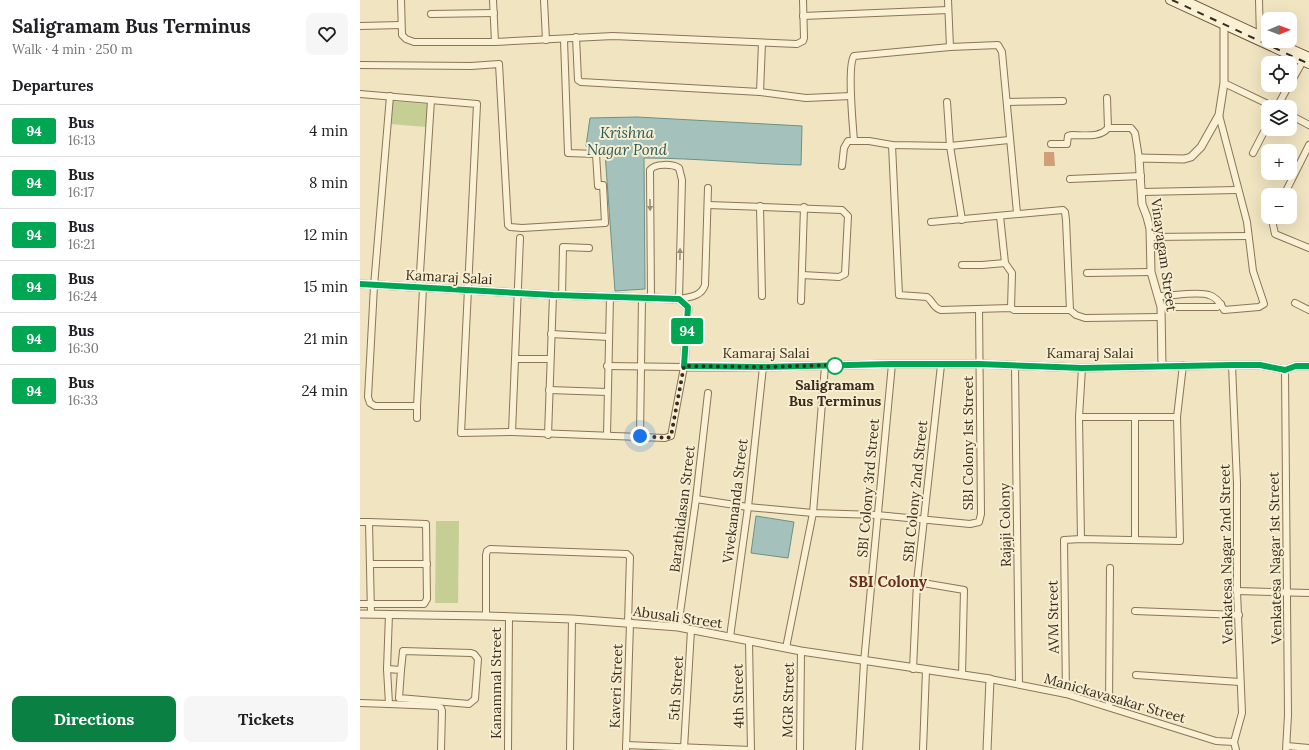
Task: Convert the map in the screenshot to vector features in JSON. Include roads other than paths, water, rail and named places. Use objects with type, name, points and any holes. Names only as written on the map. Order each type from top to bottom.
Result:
[{"type":"main road","points":[[1170,0],[1261,37]]},
{"type":"main road","points":[[1184,0],[1195,2],[1224,21]]},
{"type":"main road","points":[[1282,48],[1307,61]]},
{"type":"main road","points":[[1285,48],[1307,61]]},
{"type":"street","points":[[401,0],[402,35],[406,39],[414,42],[564,40],[576,37],[613,36],[797,44],[803,42],[802,0]]},
{"type":"street","points":[[493,0],[495,42]]},
{"type":"street","points":[[544,0],[546,40]]},
{"type":"street","points":[[948,0],[950,47]]},
{"type":"street","points":[[1259,0],[1261,19]]},
{"type":"street","points":[[803,16],[948,10]]},
{"type":"street","points":[[431,14],[494,13]]},
{"type":"street","points":[[1050,144],[1067,144],[1070,135],[1102,134],[1108,128],[1131,128],[1133,130],[1139,158],[1184,159],[1191,157],[1201,147],[1219,114],[1224,83],[1224,21]]},
{"type":"street","points":[[360,26],[401,25]]},
{"type":"street","points":[[576,37],[578,80],[580,82],[760,92],[806,98],[851,96]]},
{"type":"street","points":[[360,65],[471,66],[499,64],[508,225],[510,227],[522,228],[605,223],[603,185],[598,186],[596,154],[568,153],[564,40]]},
{"type":"street","points":[[760,92],[762,43]]},
{"type":"street","points":[[854,141],[851,96],[852,62],[854,56],[950,47],[998,45],[1002,52],[1017,214]]},
{"type":"street","points":[[1297,75],[1307,61]]},
{"type":"street","points":[[1224,83],[1261,101]]},
{"type":"street","points":[[360,94],[477,104],[462,433],[512,432],[548,435],[607,435],[668,438],[671,436],[684,366],[688,307],[679,296],[682,180],[680,168],[676,166],[655,166],[650,170],[651,295]]},
{"type":"street","points":[[390,96],[374,286],[368,400],[375,406],[417,406]]},
{"type":"street","points":[[1107,98],[1108,128]]},
{"type":"street","points":[[417,418],[421,288],[431,100]]},
{"type":"street","points":[[1007,102],[1063,101]]},
{"type":"street","points":[[947,102],[950,146],[962,220]]},
{"type":"street","points":[[1159,296],[1205,293],[1211,295],[1221,304],[1224,310],[1259,307],[1263,305],[1264,301],[1253,271],[1247,222],[1237,190],[1219,114]]},
{"type":"street","points":[[1297,119],[1309,125]]},
{"type":"street","points":[[1253,153],[1262,136]]},
{"type":"street","points":[[842,166],[844,145],[848,141],[869,141],[892,145],[950,146],[1009,140]]},
{"type":"street","points":[[892,145],[899,295],[927,297],[934,306],[941,310],[1012,308],[1014,310],[1070,310],[1076,315],[1085,318],[1160,317]]},
{"type":"street","points":[[1288,188],[1309,145]]},
{"type":"street","name":"Vinayagam Street","points":[[1139,158],[1142,204],[1147,217],[1150,237],[1151,272],[1161,307],[1162,366]]},
{"type":"street","points":[[1070,179],[1140,176]]},
{"type":"street","points":[[679,296],[693,297],[700,293],[704,288],[708,188]]},
{"type":"street","points":[[1142,192],[1237,190]]},
{"type":"street","points":[[708,205],[842,210],[848,216],[845,274],[839,277],[802,275]]},
{"type":"street","points":[[760,206],[762,296]]},
{"type":"street","points":[[801,301],[804,208]]},
{"type":"street","points":[[931,222],[1059,209],[1063,210],[1065,215],[1070,310]]},
{"type":"street","points":[[1000,216],[1005,263],[1012,273],[1012,308]]},
{"type":"street","points":[[1273,224],[1275,234],[1309,248]]},
{"type":"street","points":[[1150,237],[1248,236]]},
{"type":"street","points":[[512,432],[520,238]]},
{"type":"street","points":[[562,296],[563,247],[590,248]]},
{"type":"street","points":[[962,265],[1005,263]]},
{"type":"street","points":[[1087,273],[1151,272]]},
{"type":"street","name":"Kamaraj Salai","points":[[360,284],[562,296],[642,298],[651,295],[679,296]]},
{"type":"street","points":[[548,435],[553,295]]},
{"type":"street","points":[[607,435],[610,297]]},
{"type":"street","points":[[640,436],[642,298]]},
{"type":"street","points":[[1295,303],[1309,310]]},
{"type":"street","points":[[1161,307],[1217,307],[1221,304]]},
{"type":"street","name":"SBI Colony 1st Street","points":[[925,520],[970,524],[979,522],[981,514],[979,309]]},
{"type":"street","points":[[551,334],[608,337]]},
{"type":"street","points":[[516,359],[550,359]]},
{"type":"street","name":"Kamaraj Salai","points":[[684,366],[763,367],[892,364],[979,364],[1082,368],[1183,365],[1260,365],[1285,370],[1296,366],[1309,366]]},
{"type":"street","name":"SBI Colony 3rd Street","points":[[859,750],[864,662],[892,364]]},
{"type":"street","name":"SBI Colony 2nd Street","points":[[913,669],[917,582],[941,365]]},
{"type":"street","points":[[1082,368],[1079,417],[1081,539],[1180,541],[1178,417],[1183,365]]},
{"type":"street","name":"Venkatesa Nagar 2nd Street","points":[[1232,365],[1237,483],[1237,591],[1242,713],[1234,742]]},
{"type":"street","points":[[608,366],[684,366]]},
{"type":"street","points":[[786,648],[813,513],[825,366]]},
{"type":"street","name":"Rajaji Colony","points":[[1015,366],[1019,684]]},
{"type":"street","name":"Vivekananda Street","points":[[730,637],[748,508],[763,367]]},
{"type":"street","name":"Venkatesa Nagar 1st Street","points":[[1285,370],[1288,715],[1286,748]]},
{"type":"street","points":[[550,390],[607,392]]},
{"type":"street","name":"Barathidasan Street","points":[[678,627],[696,499],[708,393]]},
{"type":"street","points":[[1079,417],[1178,417]]},
{"type":"street","points":[[1135,417],[1135,540]]},
{"type":"street","points":[[696,499],[748,508],[813,513],[877,515],[925,520]]},
{"type":"street","points":[[360,522],[426,524],[427,564],[426,602],[360,604]]},
{"type":"street","points":[[370,522],[370,614]]},
{"type":"street","name":"AVM Street","points":[[1066,694],[1064,540],[1081,539]]},
{"type":"street","name":"Kaveri Street","points":[[486,616],[486,553],[490,549],[627,554],[630,556],[626,748]]},
{"type":"street","points":[[370,564],[427,564]]},
{"type":"street","points":[[1109,706],[1110,568]]},
{"type":"street","points":[[917,582],[964,590],[962,675]]},
{"type":"street","points":[[1237,591],[1309,593]]},
{"type":"street","points":[[1135,611],[1239,615]]},
{"type":"street","name":"Abusali Street","points":[[360,614],[572,619],[678,627],[864,662],[990,679]]},
{"type":"street","points":[[389,614],[387,669],[389,704]]},
{"type":"street","name":"Kanammal Street","points":[[508,750],[509,617]]},
{"type":"street","points":[[570,750],[572,619]]},
{"type":"street","name":"5th Street","points":[[684,748],[691,630]]},
{"type":"street","name":"4th Street","points":[[749,641],[751,750]]},
{"type":"street","points":[[403,651],[474,654],[478,659],[475,699],[469,704],[399,698],[401,670],[403,651]]},
{"type":"street","name":"MGR Street","points":[[800,750],[801,651]]},
{"type":"street","points":[[387,669],[401,670]]},
{"type":"street","points":[[923,750],[926,670]]},
{"type":"street","points":[[1136,674],[1240,682]]},
{"type":"street","points":[[987,750],[990,679]]},
{"type":"street","name":"Manickavasakar Street","points":[[990,679],[1066,694],[1109,706],[1216,741],[1234,742]]},
{"type":"street","points":[[360,703],[437,706],[441,708],[440,750]]},
{"type":"street","points":[[1234,742],[1236,750]]},
{"type":"street","points":[[626,748],[751,750]]},
{"type":"street","points":[[1286,748],[1309,748]]},
{"type":"water","name":"Krishna Nagar Pond","points":[[637,117],[802,126],[801,165],[644,158],[645,289],[615,291],[605,153],[586,146],[590,118]]},
{"type":"water","points":[[756,516],[794,522],[788,558],[751,553]]},
{"type":"railway","points":[[1172,0],[1309,64]]},
{"type":"place","name":"Saligramam Bus Terminus","points":[[835,366]]},
{"type":"district","name":"SBI Colony","points":[[888,581]]}]
